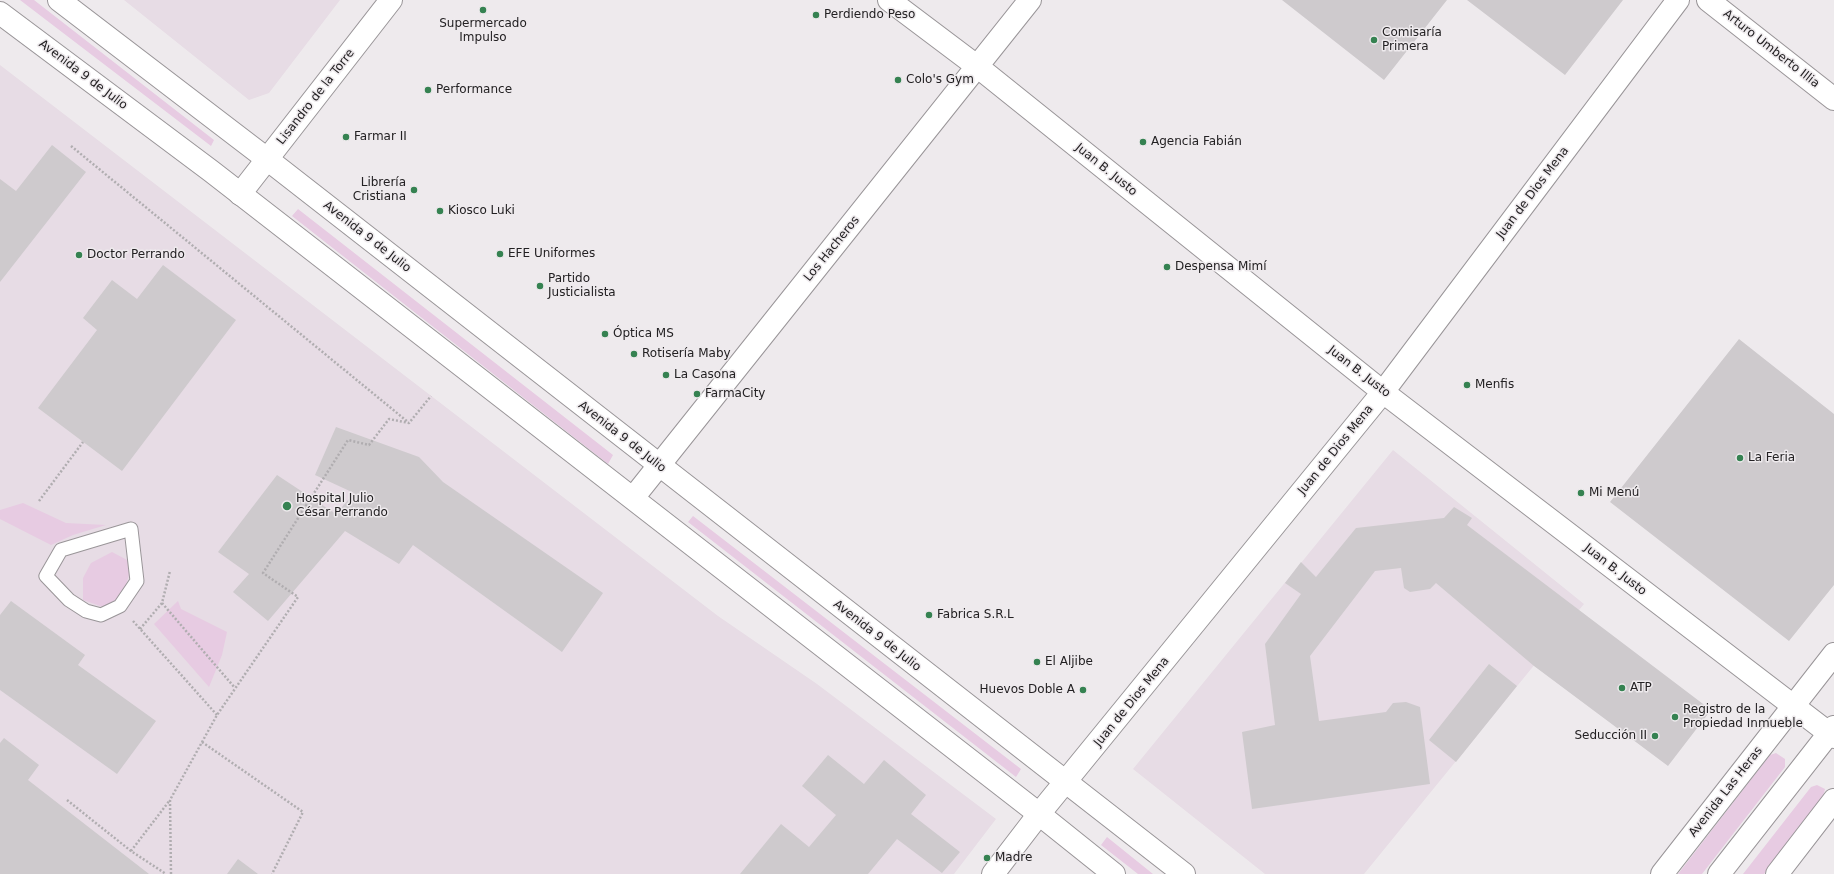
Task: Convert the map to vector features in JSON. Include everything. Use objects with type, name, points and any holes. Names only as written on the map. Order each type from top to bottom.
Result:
[{"type":"main road","name":"Avenida 9 de Julio","points":[[59,0],[267,159],[1184,874]]},
{"type":"main road","name":"Lisandro de la Torre","points":[[240,194],[391,0]]},
{"type":"main road","name":"Juan B. Justo","points":[[889,0],[978,67],[1383,392],[1792,706],[1832,732]]},
{"type":"main road","name":"Los Hacheros","points":[[633,498],[1030,0]]},
{"type":"main road","name":"Juan de Dios Mena","points":[[993,874],[1039,814],[1066,783],[1383,392],[1678,0]]},
{"type":"main road","name":"Arturo Umberto Illia","points":[[1708,0],[1834,98]]},
{"type":"main road","name":"Avenida 9 de Julio","points":[[0,12],[240,194],[633,498],[1114,874]]},
{"type":"main road","name":"Avenida Las Heras","points":[[1662,874],[1834,654]]},
{"type":"main road","points":[[1719,874],[1832,732]]},
{"type":"main road","points":[[1777,874],[1834,800]]},
{"type":"lane","points":[[131,529],[137,581],[120,606],[100,615],[86,611],[69,600],[46,576],[61,550],[131,529]]},
{"type":"path","points":[[71,146],[409,423]]},
{"type":"path","points":[[409,423],[431,396]]},
{"type":"path","points":[[131,851],[170,800],[217,715],[298,597],[263,574],[348,440],[369,445],[389,420],[409,423]]},
{"type":"path","points":[[39,501],[83,442]]},
{"type":"path","points":[[140,629],[162,603],[170,571]]},
{"type":"path","points":[[162,603],[235,688]]},
{"type":"path","points":[[120,606],[217,715]]},
{"type":"path","points":[[202,742],[303,812],[272,874]]},
{"type":"path","points":[[67,800],[131,851],[166,874]]},
{"type":"path","points":[[170,800],[171,874]]},
{"type":"shaded area","points":[[20,0],[34,0],[214,140],[211,146]]},
{"type":"shaded area","points":[[124,0],[340,0],[269,93],[249,100]]},
{"type":"shaded area","name":"Hospital Julio César Perrando","points":[[0,65],[718,616],[817,684],[996,819],[954,874],[0,874]]},
{"type":"shaded area","points":[[298,209],[613,455],[608,464],[292,216]]},
{"type":"shaded area","points":[[1393,450],[1584,604],[1364,874],[1265,874],[1133,769]]},
{"type":"shaded area","points":[[23,503],[66,523],[106,525],[73,535],[51,545],[0,519],[0,510]]},
{"type":"shaded area","points":[[693,516],[1021,769],[1016,777],[688,522]]},
{"type":"shaded area","points":[[112,552],[131,562],[129,575],[123,594],[114,604],[103,607],[83,600],[83,578],[91,563]]},
{"type":"shaded area","points":[[178,601],[181,609],[227,632],[222,655],[209,687],[154,624]]},
{"type":"shaded area","points":[[1776,753],[1785,759],[1785,767],[1702,874],[1678,874],[1770,755]]},
{"type":"shaded area","points":[[1817,785],[1825,789],[1823,797],[1764,874],[1743,874],[1811,787]]},
{"type":"shaded area","points":[[1107,837],[1153,874],[1138,874],[1101,845]]},
{"type":"building","name":"Comisaría Primera","points":[[1282,0],[1447,0],[1384,80]]},
{"type":"building","points":[[1467,0],[1623,0],[1565,75]]},
{"type":"building","points":[[52,145],[86,172],[0,282],[0,179],[16,191]]},
{"type":"building","points":[[163,265],[236,320],[122,471],[38,408],[97,330],[83,318],[112,280],[137,299]]},
{"type":"building","name":"La Feria","points":[[1739,339],[1834,414],[1834,585],[1789,641],[1610,502]]},
{"type":"building","points":[[336,427],[419,457],[443,482],[603,593],[562,652],[413,545],[399,564],[345,531],[268,621],[233,592],[249,574],[218,552],[277,475],[336,514],[354,493],[315,475]]},
{"type":"building","points":[[1454,507],[1472,518],[1467,525],[1711,710],[1668,766],[1534,666],[1436,583],[1430,589],[1410,592],[1404,588],[1401,568],[1375,571],[1310,656],[1319,721],[1386,712],[1393,703],[1406,702],[1420,707],[1430,784],[1252,809],[1242,732],[1275,725],[1265,644],[1301,594],[1285,583],[1301,562],[1316,577],[1356,528],[1444,518]]},
{"type":"building","points":[[11,601],[85,655],[78,665],[156,721],[117,774],[0,690],[0,615]]},
{"type":"building","points":[[1489,664],[1517,686],[1456,762],[1429,740]]},
{"type":"building","points":[[4,738],[39,765],[28,780],[149,874],[0,874],[0,743]]},
{"type":"building","points":[[828,755],[864,784],[884,760],[926,795],[911,814],[960,852],[942,873],[897,839],[868,874],[740,874],[781,824],[809,847],[836,815],[802,786]]},
{"type":"building","points":[[238,859],[258,874],[227,874]]},
{"type":"place","name":"Supermercado Impulso","points":[[483,10]]},
{"type":"place","name":"Perdiendo Peso","points":[[816,15]]},
{"type":"place","name":"Comisaría Primera","points":[[1374,40]]},
{"type":"place","name":"Colo's Gym","points":[[898,80]]},
{"type":"place","name":"Performance","points":[[428,90]]},
{"type":"place","name":"Farmar II","points":[[346,137]]},
{"type":"place","name":"Agencia Fabián","points":[[1143,142]]},
{"type":"place","name":"Librería Cristiana","points":[[414,190]]},
{"type":"place","name":"Kiosco Luki","points":[[440,211]]},
{"type":"place","name":"EFE Uniformes","points":[[500,254]]},
{"type":"place","name":"Doctor Perrando","points":[[79,255]]},
{"type":"place","name":"Despensa Mimí","points":[[1167,267]]},
{"type":"place","name":"Partido Justicialista","points":[[540,286]]},
{"type":"place","name":"Óptica MS","points":[[605,334]]},
{"type":"place","name":"Rotisería Maby","points":[[634,354]]},
{"type":"place","name":"La Casona","points":[[666,375]]},
{"type":"place","name":"Menfis","points":[[1467,385]]},
{"type":"place","name":"FarmaCity","points":[[697,394]]},
{"type":"place","name":"La Feria","points":[[1740,458]]},
{"type":"place","name":"Mi Menú","points":[[1581,493]]},
{"type":"place","name":"Hospital Julio César Perrando","points":[[287,506]]},
{"type":"place","name":"Fabrica S.R.L","points":[[929,615]]},
{"type":"place","name":"El Aljibe","points":[[1037,662]]},
{"type":"place","name":"ATP","points":[[1622,688]]},
{"type":"place","name":"Huevos Doble A","points":[[1083,690]]},
{"type":"place","name":"Registro de la Propiedad Inmueble","points":[[1675,717]]},
{"type":"place","name":"Seducción II","points":[[1655,736]]},
{"type":"place","name":"Madre","points":[[987,858]]}]
